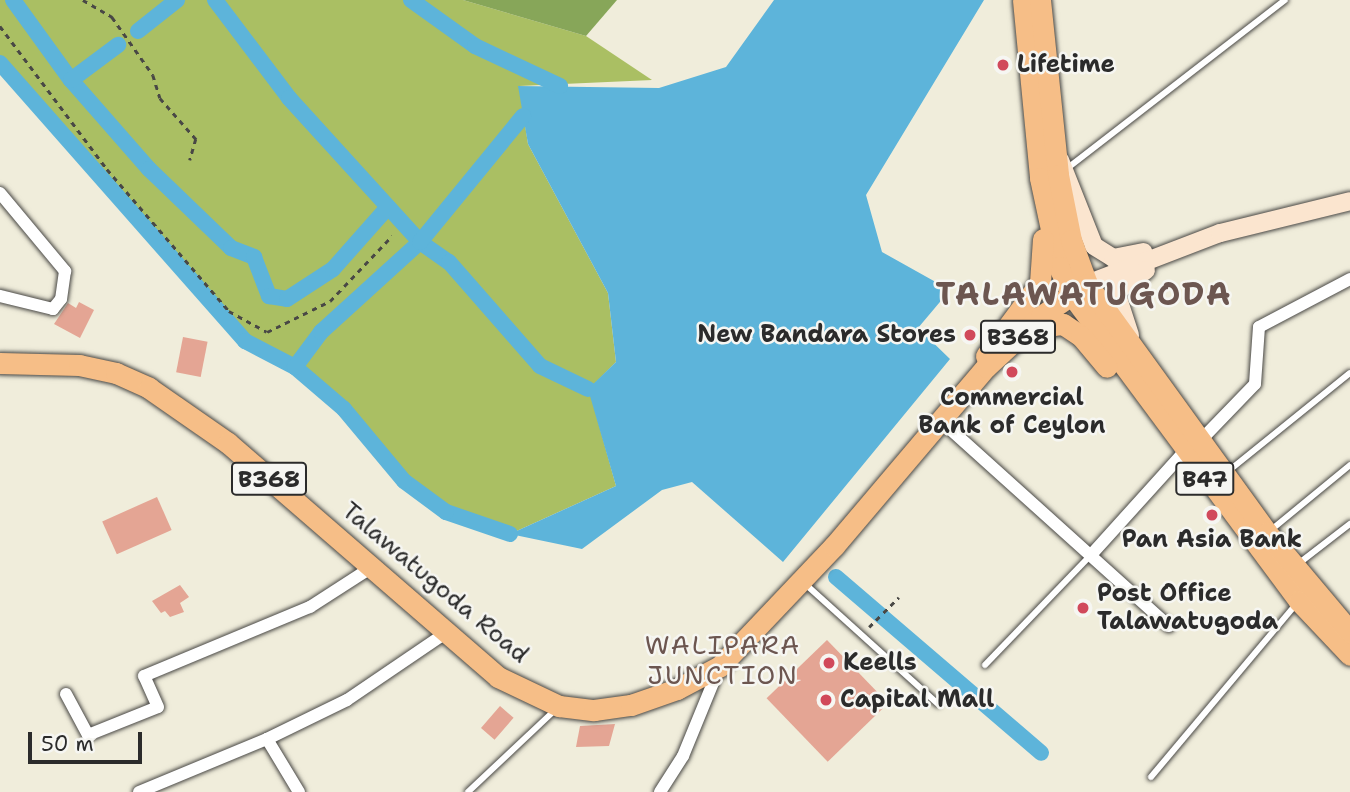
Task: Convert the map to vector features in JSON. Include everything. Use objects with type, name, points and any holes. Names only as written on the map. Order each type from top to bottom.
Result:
[{"type":"main road","name":"B47","points":[[1023,0],[1043,193],[1059,267],[1143,366],[1192,446],[1350,655]]},
{"type":"main road","name":"B47","points":[[1040,0],[1056,146],[1079,289],[1149,404],[1224,474],[1293,567],[1305,595],[1350,632]]},
{"type":"main road","points":[[1062,172],[1089,238],[1102,254],[1124,257],[1188,244],[1350,201]]},
{"type":"main road","points":[[970,385],[998,335],[1040,283],[1044,265],[1043,193]]},
{"type":"main road","points":[[1079,289],[1188,244]]},
{"type":"main road","points":[[1143,366],[1116,292],[1188,244]]},
{"type":"main road","name":"Talawatugoda Road","points":[[0,363],[79,365],[116,373],[149,388],[228,443],[498,677],[559,705],[594,710],[631,705],[677,689],[720,666],[802,581],[970,385],[1015,339],[1079,289]]},
{"type":"main road","points":[[970,385],[1040,330],[1063,324],[1080,336],[1122,384],[1149,404]]},
{"type":"street","points":[[0,193],[65,271],[61,299],[53,309],[0,296]]},
{"type":"street","points":[[1091,555],[1192,446],[1255,384],[1259,327],[1350,279]]},
{"type":"street","points":[[940,420],[1169,626]]},
{"type":"street","points":[[66,694],[88,734],[158,707],[145,676],[289,617],[372,566]]},
{"type":"street","points":[[139,792],[267,739],[347,700],[447,632]]},
{"type":"street","points":[[660,792],[683,756],[720,666]]},
{"type":"street","points":[[267,739],[299,792]]},
{"type":"lane","points":[[1062,172],[1285,0]]},
{"type":"lane","points":[[1224,474],[1350,373]]},
{"type":"lane","points":[[1267,533],[1350,465]]},
{"type":"lane","points":[[1293,567],[1350,524]]},
{"type":"lane","points":[[985,665],[1091,555]]},
{"type":"lane","points":[[802,581],[938,704]]},
{"type":"lane","points":[[1151,777],[1305,595]]},
{"type":"lane","points":[[468,792],[559,705]]},
{"type":"path","points":[[83,0],[113,17],[153,75],[160,98],[196,139],[190,160]]},
{"type":"path","points":[[0,26],[107,169],[229,312],[267,332],[330,301],[392,236]]},
{"type":"path","points":[[866,629],[899,597]]},
{"type":"green space","points":[[0,0],[463,0],[586,36],[652,80],[519,86],[528,144],[608,293],[616,362],[589,389],[616,486],[510,534],[446,512],[404,481],[344,409],[295,367],[245,341],[0,63]]},
{"type":"green space","points":[[463,0],[617,0],[586,36]]},
{"type":"water","points":[[774,0],[984,0],[866,195],[882,252],[950,290],[918,328],[950,359],[783,562],[692,482],[662,490],[582,549],[510,534],[616,486],[588,389],[616,362],[608,293],[528,144],[518,86],[659,88],[726,67]]},
{"type":"building","points":[[79,302],[94,310],[80,338],[54,324],[68,303],[76,308]]},
{"type":"building","points":[[183,337],[208,342],[201,377],[176,372]]},
{"type":"building","points":[[157,497],[172,530],[117,554],[102,521]]},
{"type":"building","points":[[180,585],[189,597],[180,603],[184,612],[170,617],[165,611],[161,613],[152,601]]},
{"type":"building","name":"Capital Mall","points":[[827,640],[888,703],[828,762],[767,698]]},
{"type":"building","points":[[500,706],[514,718],[495,740],[481,728]]},
{"type":"building","points":[[615,724],[609,746],[576,747],[580,726]]},
{"type":"waterway","points":[[13,0],[71,80],[149,169],[231,248],[254,257],[269,296],[287,299],[333,269],[388,207]]},
{"type":"waterway","points":[[138,31],[177,0]]},
{"type":"waterway","points":[[215,0],[289,98],[420,242],[449,262],[540,366],[588,389]]},
{"type":"waterway","points":[[411,0],[475,46],[560,86]]},
{"type":"waterway","points":[[71,80],[118,45]]},
{"type":"waterway","points":[[0,63],[245,341],[295,367]]},
{"type":"waterway","points":[[510,534],[446,512],[404,481],[344,409],[295,367],[321,332],[420,242],[523,116]]},
{"type":"waterway","points":[[836,577],[1041,753]]},
{"type":"place","name":"Lifetime","points":[[1003,65]]},
{"type":"place","name":"New Bandara Stores","points":[[970,335]]},
{"type":"place","name":"Commercial Bank of Ceylon","points":[[1012,372]]},
{"type":"place","name":"Pan Asia Bank","points":[[1212,515]]},
{"type":"place","name":"Post Office Talawatugoda","points":[[1083,608]]},
{"type":"place","name":"Keells","points":[[829,663]]},
{"type":"place","name":"Capital Mall","points":[[826,700]]},
{"type":"district","name":"TALAWATUGODA","points":[[1084,294]]},
{"type":"district","name":"WALIPARA JUNCTION","points":[[723,660]]}]
